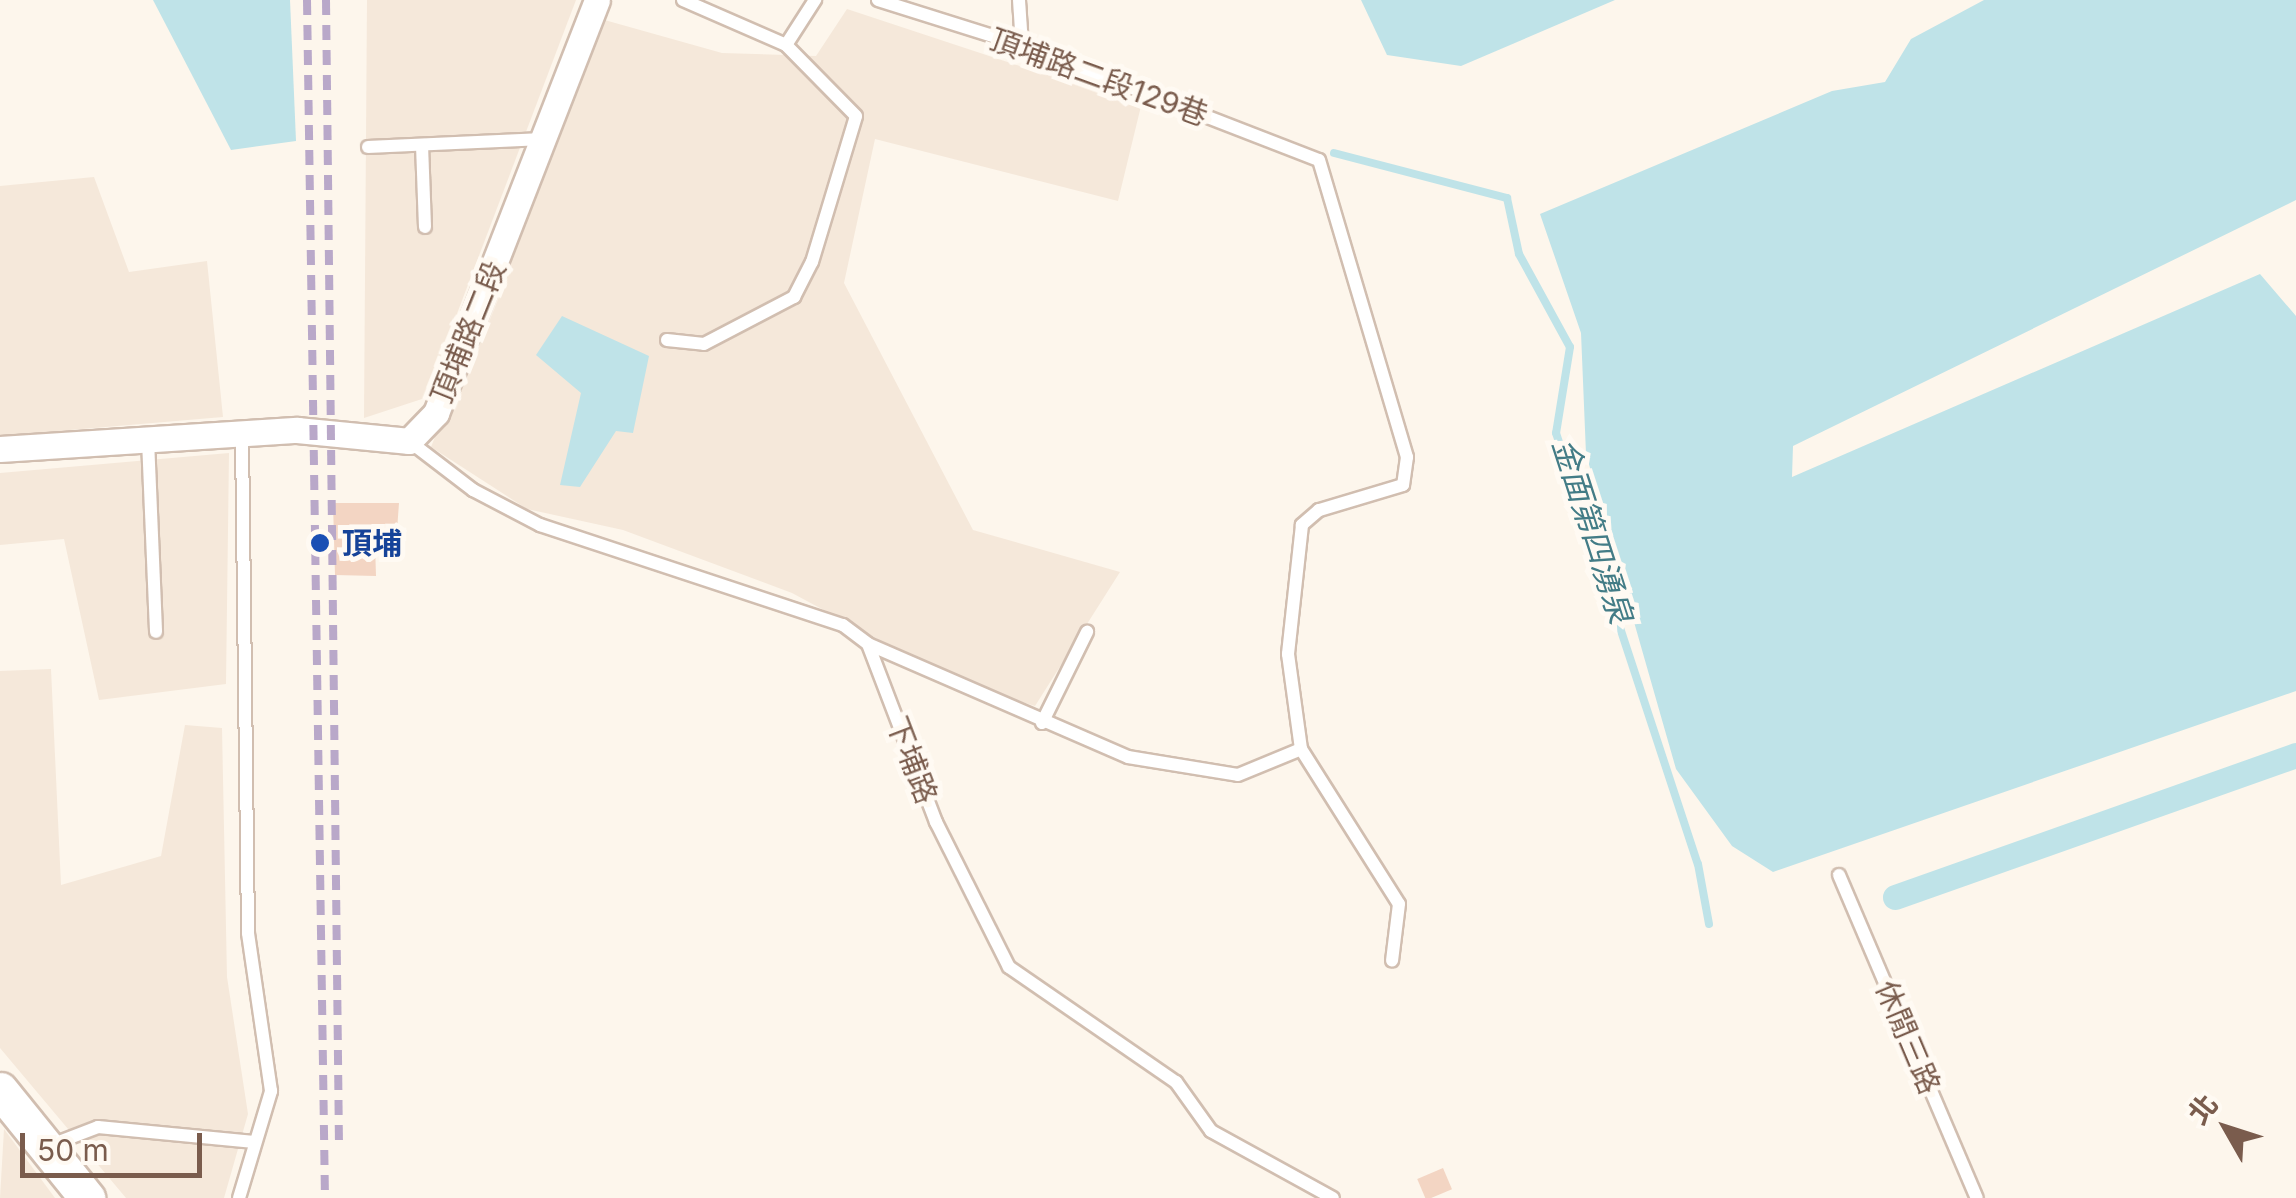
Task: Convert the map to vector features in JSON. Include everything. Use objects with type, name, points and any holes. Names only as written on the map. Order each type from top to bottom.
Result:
[{"type":"main road","points":[[4,1102],[49,1146],[86,1198]]},
{"type":"street","name":"頂埔路二段","points":[[409,441],[436,413],[597,0]]},
{"type":"street","points":[[0,449],[242,432],[409,441]]},
{"type":"lane","points":[[667,340],[704,344],[794,297],[812,262],[856,116],[786,45],[683,0]]},
{"type":"lane","points":[[786,45],[814,0]]},
{"type":"lane","name":"頂埔路二段129巷","points":[[878,0],[1022,44],[1318,160],[1407,457],[1403,484],[1319,510],[1302,525],[1288,654],[1301,749]]},
{"type":"lane","points":[[1019,0],[1022,44]]},
{"type":"lane","points":[[368,148],[543,138]]},
{"type":"lane","points":[[422,144],[426,227]]},
{"type":"lane","points":[[239,1198],[271,1091],[248,933],[242,432]]},
{"type":"lane","points":[[148,440],[156,632]]},
{"type":"lane","points":[[409,441],[473,490],[540,524],[843,625],[868,644],[1042,723],[1128,757],[1238,774],[1301,749],[1399,904],[1392,961]]},
{"type":"lane","points":[[1042,723],[1087,632]]},
{"type":"lane","name":"下埔路","points":[[868,644],[936,822],[1009,967],[1176,1082],[1210,1131],[1333,1198]]},
{"type":"lane","name":"休閒三路","points":[[1839,875],[1977,1198]]},
{"type":"lane","points":[[49,1146],[98,1128],[254,1142]]},
{"type":"shaded area","points":[[367,0],[576,0],[425,398],[364,418]]},
{"type":"shaded area","points":[[847,9],[1141,106],[1118,201],[875,139],[844,283],[973,530],[1120,572],[1035,706],[954,680],[792,593],[623,530],[527,509],[431,447],[601,19],[722,53],[816,56]]},
{"type":"shaded area","points":[[94,177],[129,272],[207,261],[223,417],[0,436],[0,186]]},
{"type":"shaded area","points":[[229,453],[226,684],[99,700],[64,539],[0,545],[0,473]]},
{"type":"shaded area","points":[[51,669],[61,885],[161,856],[185,725],[222,728],[227,977],[248,1114],[224,1198],[126,1198],[0,1048],[0,671]]},
{"type":"shaded area","points":[[4,1129],[55,1198],[0,1198]]},
{"type":"water","points":[[153,0],[290,0],[296,141],[231,150]]},
{"type":"water","points":[[1361,0],[1615,0],[1461,66],[1387,55]]},
{"type":"water","points":[[1984,0],[2296,0],[2296,200],[1793,446],[1792,477],[2260,274],[2296,316],[2296,691],[1773,872],[1732,846],[1676,769],[1586,454],[1581,333],[1540,214],[1832,91],[1885,82],[1911,39]]},
{"type":"water","points":[[562,316],[649,356],[633,433],[616,431],[580,487],[560,485],[581,393],[536,355]]},
{"type":"building","points":[[333,503],[399,503],[396,544],[375,544],[376,576],[335,575]]},
{"type":"building","points":[[1443,1168],[1452,1189],[1425,1198],[1417,1179]]},
{"type":"waterway","name":"金面第四湧泉","points":[[1334,153],[1507,198],[1519,254],[1570,347],[1556,433],[1698,864],[1709,924]]},
{"type":"waterway","points":[[1895,897],[2296,755]]},
{"type":"railway","points":[[307,0],[325,1198]]},
{"type":"railway","points":[[326,0],[339,1143]]},
{"type":"place","name":"頂埔","points":[[320,543]]}]
